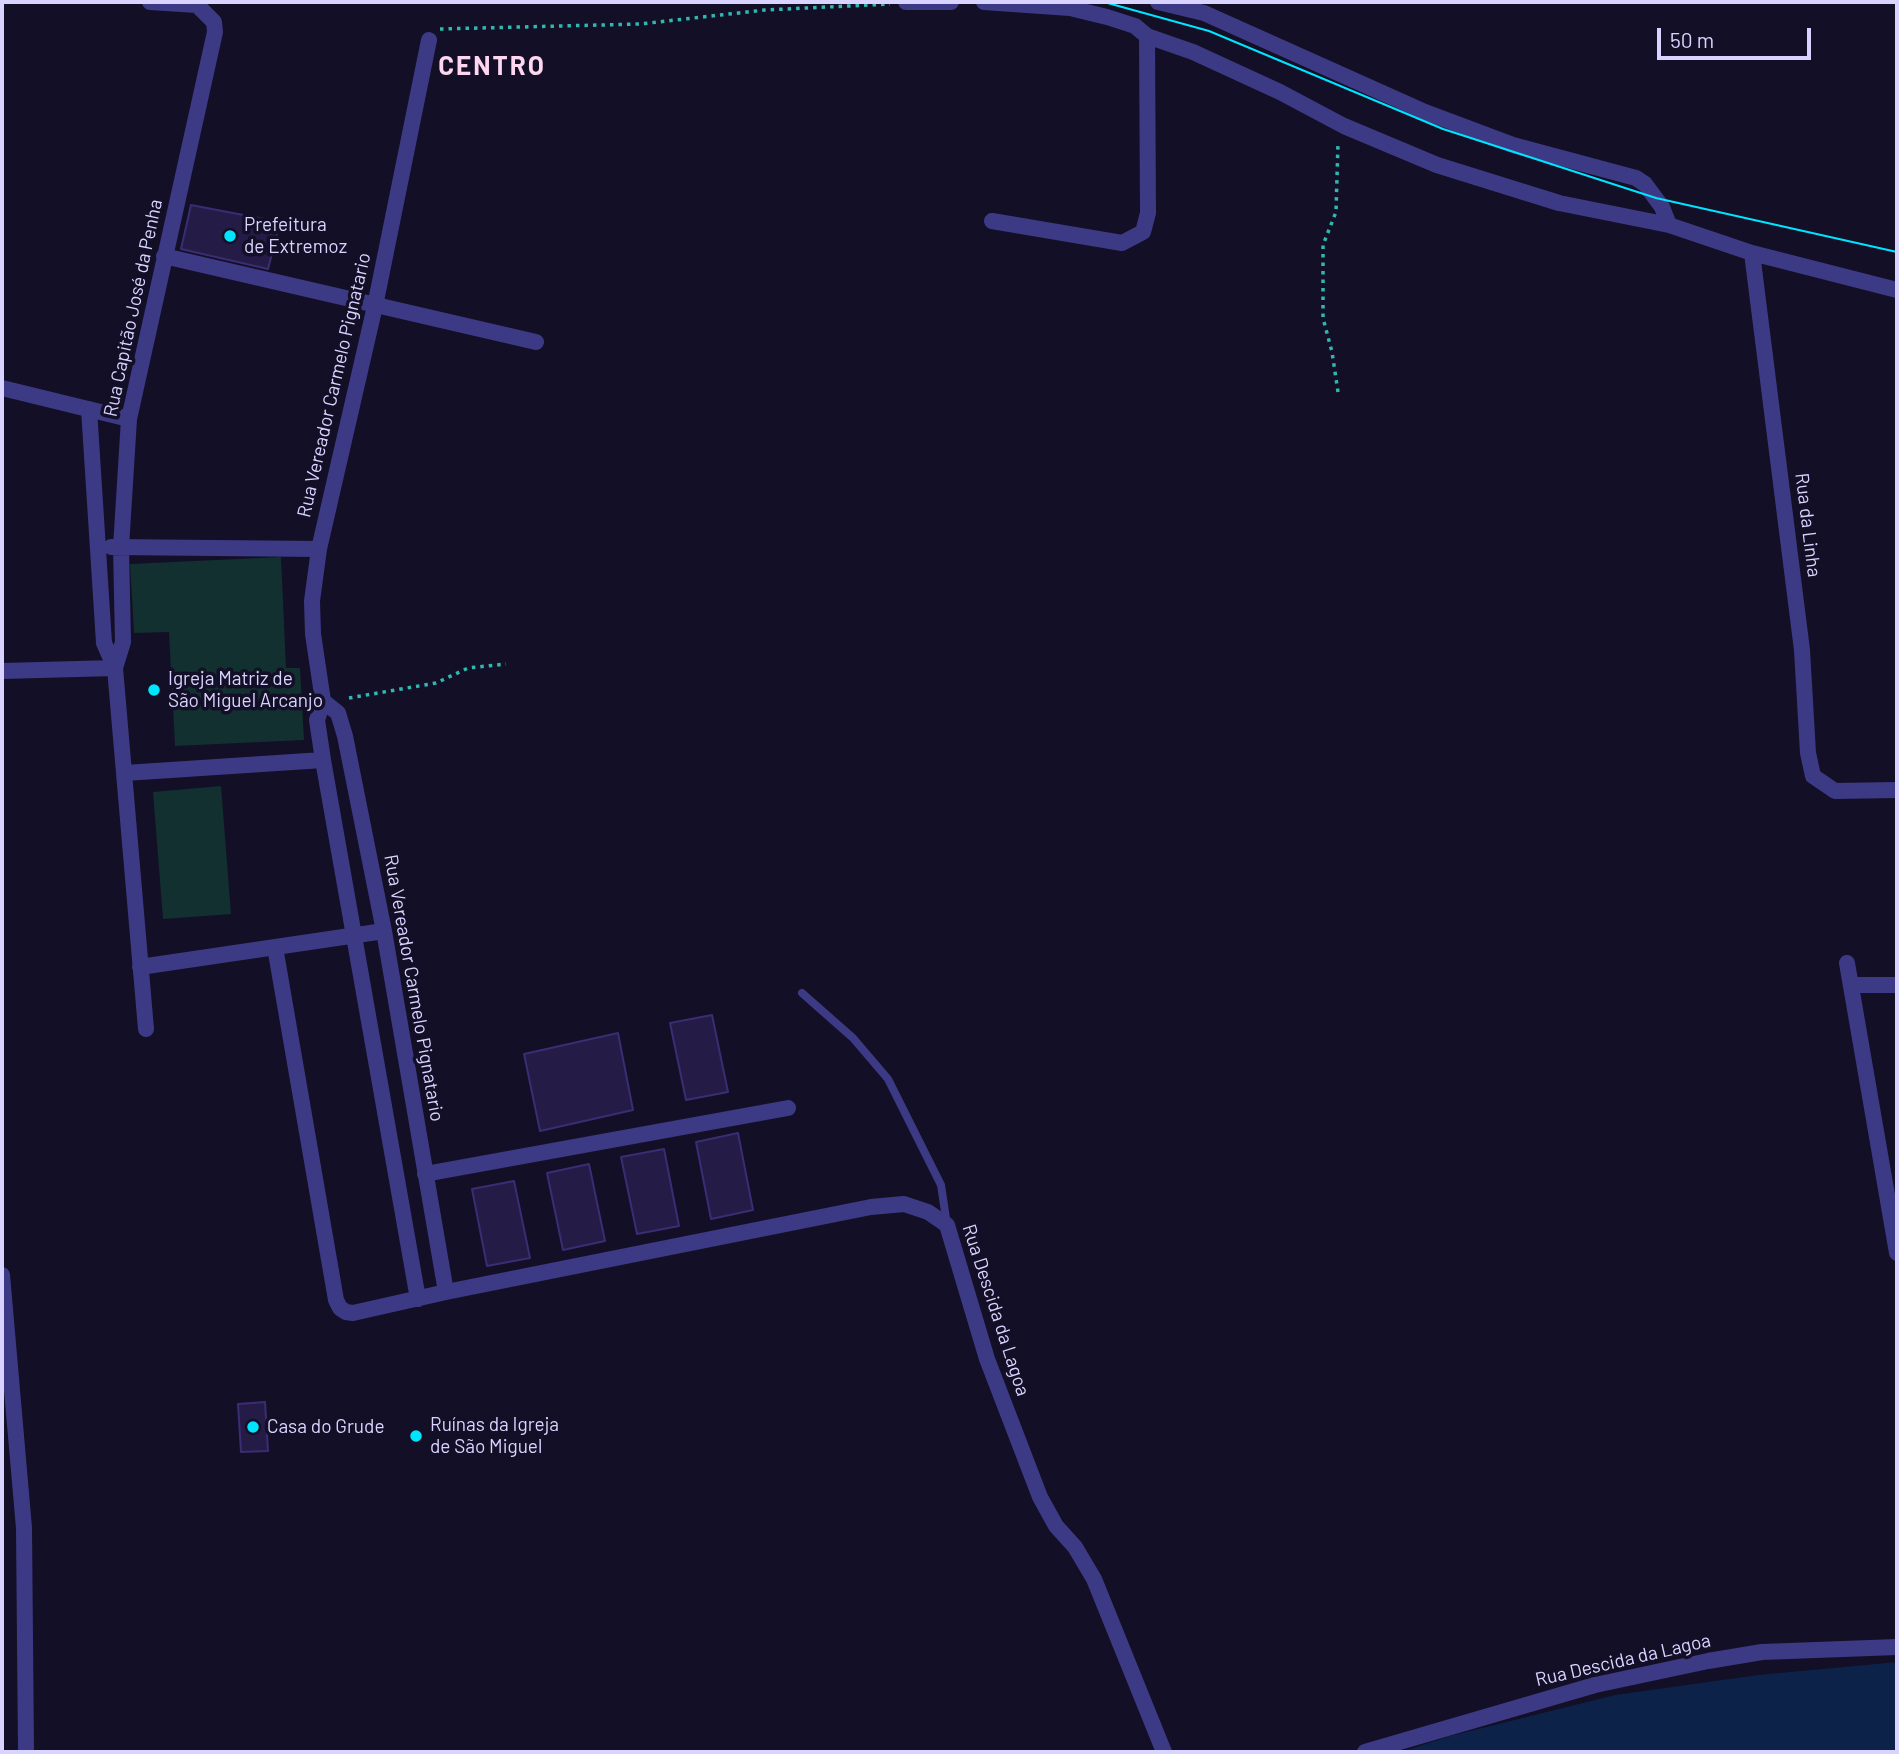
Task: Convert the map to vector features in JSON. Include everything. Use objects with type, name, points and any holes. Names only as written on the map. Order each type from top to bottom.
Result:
[{"type":"street","name":"Rua Capitão José da Penha","points":[[146,1029],[116,668],[123,642],[121,547],[129,419],[214,43],[214,22],[197,5],[150,2]]},
{"type":"street","points":[[906,2],[951,2]]},
{"type":"street","points":[[984,2],[1070,8],[1135,26],[1147,36],[1193,52],[1339,123],[1437,165],[1559,203],[1669,225],[1752,253],[1897,290]]},
{"type":"street","points":[[1158,2],[1204,13],[1425,113],[1513,145],[1636,178],[1656,198],[1669,225]]},
{"type":"street","points":[[992,221],[1122,243],[1143,232],[1148,213],[1147,36]]},
{"type":"street","name":"Rua Vereador Carmelo Pignatario","points":[[418,1299],[323,760],[317,720],[323,701],[313,635],[312,601],[319,549],[375,306],[429,40]]},
{"type":"street","name":"Rua da Linha","points":[[1752,253],[1802,650],[1808,753],[1813,776],[1835,791],[1897,790]]},
{"type":"street","points":[[164,256],[536,342]]},
{"type":"street","points":[[2,388],[129,419]]},
{"type":"street","name":"Rua Capitão José da Penha","points":[[89,409],[104,643],[116,668]]},
{"type":"street","points":[[99,547],[319,549]]},
{"type":"street","points":[[2,671],[116,668]]},
{"type":"street","name":"Rua Vereador Carmelo Pignatario","points":[[323,701],[338,713],[345,736],[384,931],[446,1292]]},
{"type":"street","points":[[125,772],[323,760]]},
{"type":"street","points":[[140,967],[384,931]]},
{"type":"street","name":"Rua Descida da Lagoa","points":[[275,947],[336,1300],[340,1308],[353,1314],[446,1292],[871,1207],[904,1204],[928,1212],[947,1225],[987,1359],[1040,1497],[1056,1527],[1074,1548],[1094,1579],[1164,1752]]},
{"type":"street","points":[[1847,963],[1897,1253]]},
{"type":"street","points":[[1851,985],[1897,985]]},
{"type":"street","points":[[425,1174],[788,1108]]},
{"type":"street","points":[[2,1275],[24,1528],[26,1752]]},
{"type":"street","name":"Rua Descida da Lagoa","points":[[1364,1752],[1595,1685],[1708,1661],[1762,1652],[1897,1647]]},
{"type":"lane","points":[[802,993],[853,1038],[888,1079],[941,1185],[947,1225]]},
{"type":"path","points":[[429,40],[433,32],[451,28],[640,24],[765,10],[906,2]]},
{"type":"path","points":[[1338,392],[1332,352],[1322,318],[1323,245],[1336,212],[1339,123]]},
{"type":"path","points":[[323,701],[436,683],[468,668],[506,664]]},
{"type":"green space","points":[[281,557],[286,668],[300,668],[304,740],[175,746],[169,632],[134,633],[130,564]]},
{"type":"green space","points":[[221,786],[231,914],[163,919],[153,792]]},
{"type":"water","points":[[1897,1662],[1897,1752],[1401,1752],[1450,1736],[1615,1695],[1758,1675]]},
{"type":"building","name":"Prefeitura de Extremoz","points":[[191,205],[280,222],[268,269],[181,249]]},
{"type":"building","points":[[712,1015],[728,1092],[686,1100],[670,1023]]},
{"type":"building","points":[[618,1033],[633,1110],[540,1131],[524,1054]]},
{"type":"building","points":[[738,1133],[753,1210],[711,1219],[696,1142]]},
{"type":"building","points":[[664,1149],[679,1226],[637,1234],[621,1157]]},
{"type":"building","points":[[589,1164],[605,1241],[563,1250],[547,1173]]},
{"type":"building","points":[[514,1181],[530,1258],[487,1266],[472,1189]]},
{"type":"building","name":"Casa do Grude","points":[[265,1402],[268,1451],[241,1452],[238,1404]]},
{"type":"tram line","points":[[1104,2],[1209,31],[1443,129],[1656,198],[1897,252]]},
{"type":"place","name":"Prefeitura de Extremoz","points":[[230,236]]},
{"type":"place","name":"Igreja Matriz de São Miguel Arcanjo","points":[[154,690]]},
{"type":"place","name":"Casa do Grude","points":[[253,1427]]},
{"type":"place","name":"Ruínas da Igreja de São Miguel","points":[[416,1436]]},
{"type":"district","name":"CENTRO","points":[[492,66]]}]
